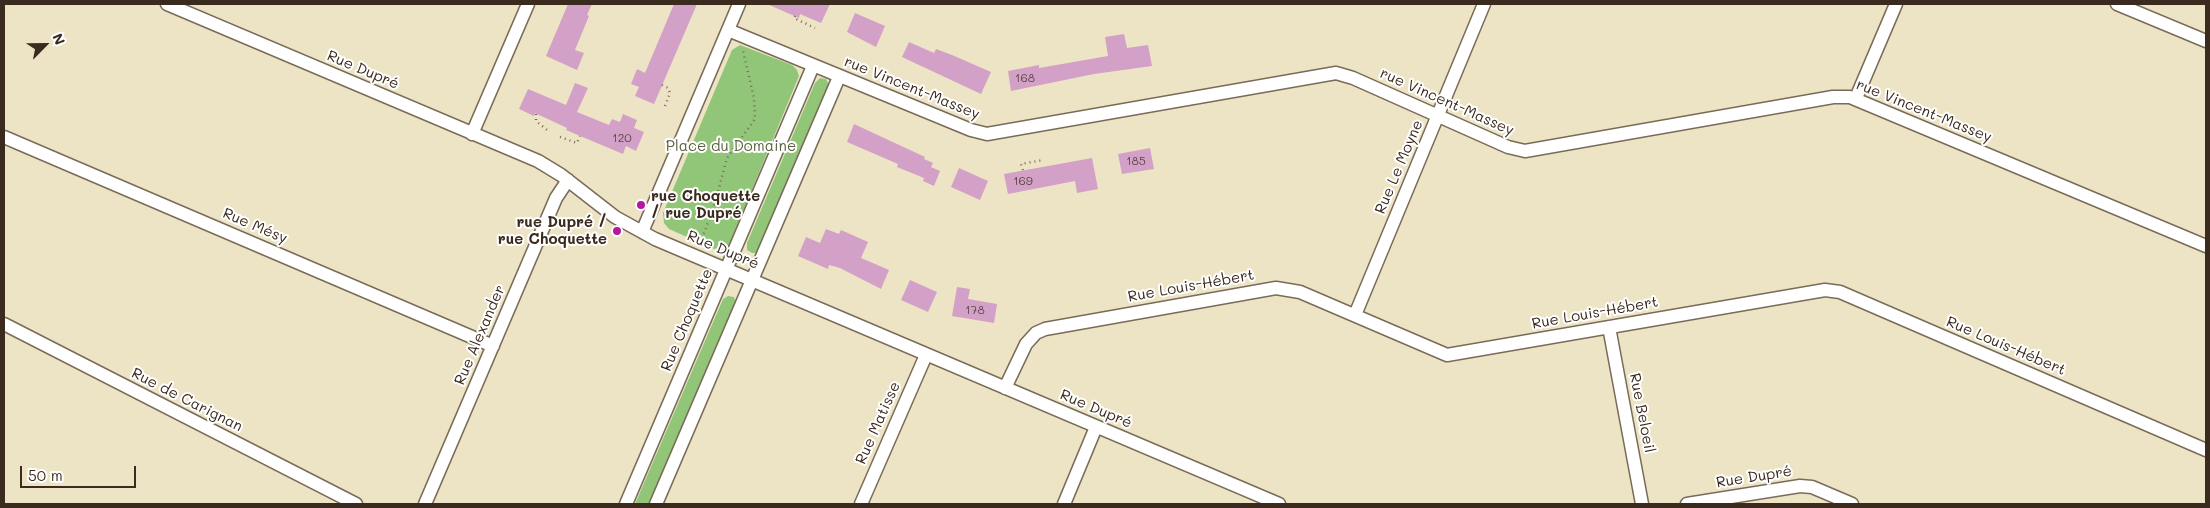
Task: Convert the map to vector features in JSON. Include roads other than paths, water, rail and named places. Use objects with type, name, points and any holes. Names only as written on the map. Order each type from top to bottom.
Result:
[{"type":"street","name":"Rue Dupré","points":[[167,4],[538,161],[568,180],[604,209],[642,232],[926,355],[1279,504]]},
{"type":"street","points":[[472,134],[528,4]]},
{"type":"street","points":[[642,232],[739,4]]},
{"type":"street","name":"Rue Le Moyne","points":[[1355,315],[1484,4]]},
{"type":"street","points":[[1856,98],[1896,4]]},
{"type":"street","points":[[2118,4],[2206,41]]},
{"type":"street","name":"rue Vincent-Massey","points":[[728,30],[839,77],[971,130],[987,134],[1336,72],[1508,147],[1532,151],[1833,97],[1856,98],[2206,246]]},
{"type":"street","name":"Rue Choquette","points":[[626,504],[813,66]]},
{"type":"street","points":[[656,504],[839,77]]},
{"type":"street","name":"Rue Mésy","points":[[4,137],[493,346]]},
{"type":"street","name":"Rue Alexander","points":[[425,504],[556,198],[568,180]]},
{"type":"street","name":"Rue Louis-Hébert","points":[[1005,388],[1028,340],[1036,333],[1052,328],[1276,288],[1294,290],[1447,355],[1830,290],[2206,450]]},
{"type":"street","name":"Rue de Carignan","points":[[4,324],[356,504]]},
{"type":"street","name":"Rue Beloeil","points":[[1609,328],[1642,504]]},
{"type":"street","name":"Rue Matisse","points":[[861,504],[926,355]]},
{"type":"street","points":[[1064,504],[1096,427]]},
{"type":"street","name":"Rue Dupré","points":[[1687,504],[1800,486],[1812,487],[1852,504]]},
{"type":"place","name":"rue Choquette / rue Dupré","points":[[641,205]]},
{"type":"place","name":"rue Dupré / rue Choquette","points":[[617,231]]},
{"type":"park label","name":"Place du Domaine","points":[[731,146]]}]
